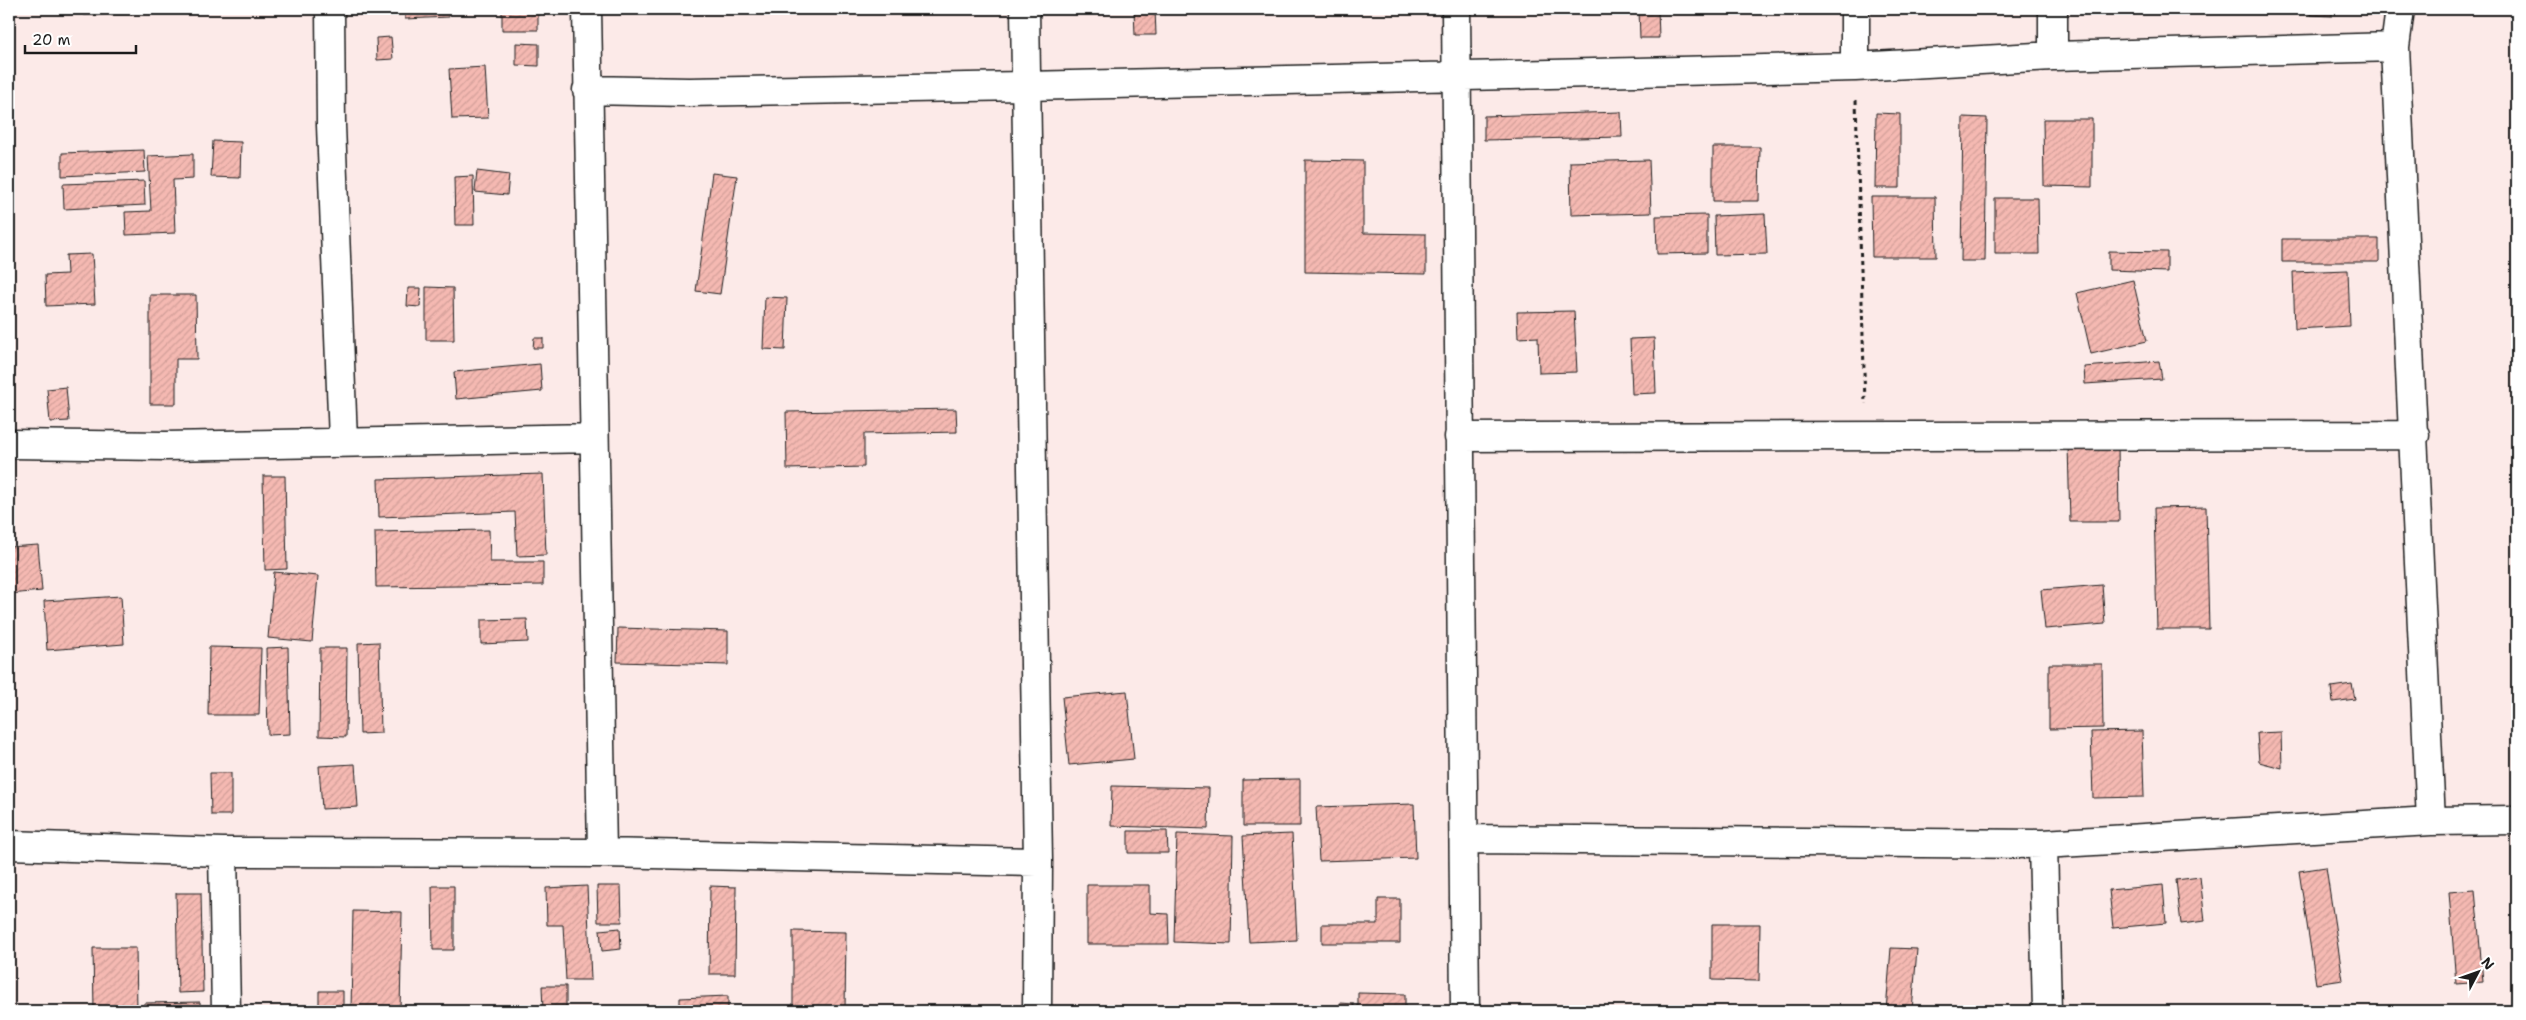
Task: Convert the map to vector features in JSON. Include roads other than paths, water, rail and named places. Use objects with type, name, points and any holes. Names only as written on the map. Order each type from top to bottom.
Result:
[{"type":"street","points":[[330,9],[331,125],[343,441]]},
{"type":"street","points":[[587,9],[602,853]]},
{"type":"street","points":[[1025,9],[1038,862],[1036,1011]]},
{"type":"street","points":[[1456,9],[1465,1011]]},
{"type":"street","points":[[1855,9],[1855,67]]},
{"type":"street","points":[[2053,9],[2053,56]]},
{"type":"street","points":[[2400,9],[2395,47],[2415,435],[2431,821]]},
{"type":"street","points":[[587,90],[689,92],[1026,86],[1855,67],[2053,56],[2395,47]]},
{"type":"street","points":[[1459,437],[2415,435]]},
{"type":"street","points":[[9,444],[166,446],[343,441],[594,438]]},
{"type":"street","points":[[1464,839],[2042,844],[2431,821],[2517,820]]},
{"type":"street","points":[[2042,844],[2047,1011]]},
{"type":"street","points":[[9,845],[223,852],[602,853],[1038,862]]},
{"type":"street","points":[[223,852],[226,1011]]}]
